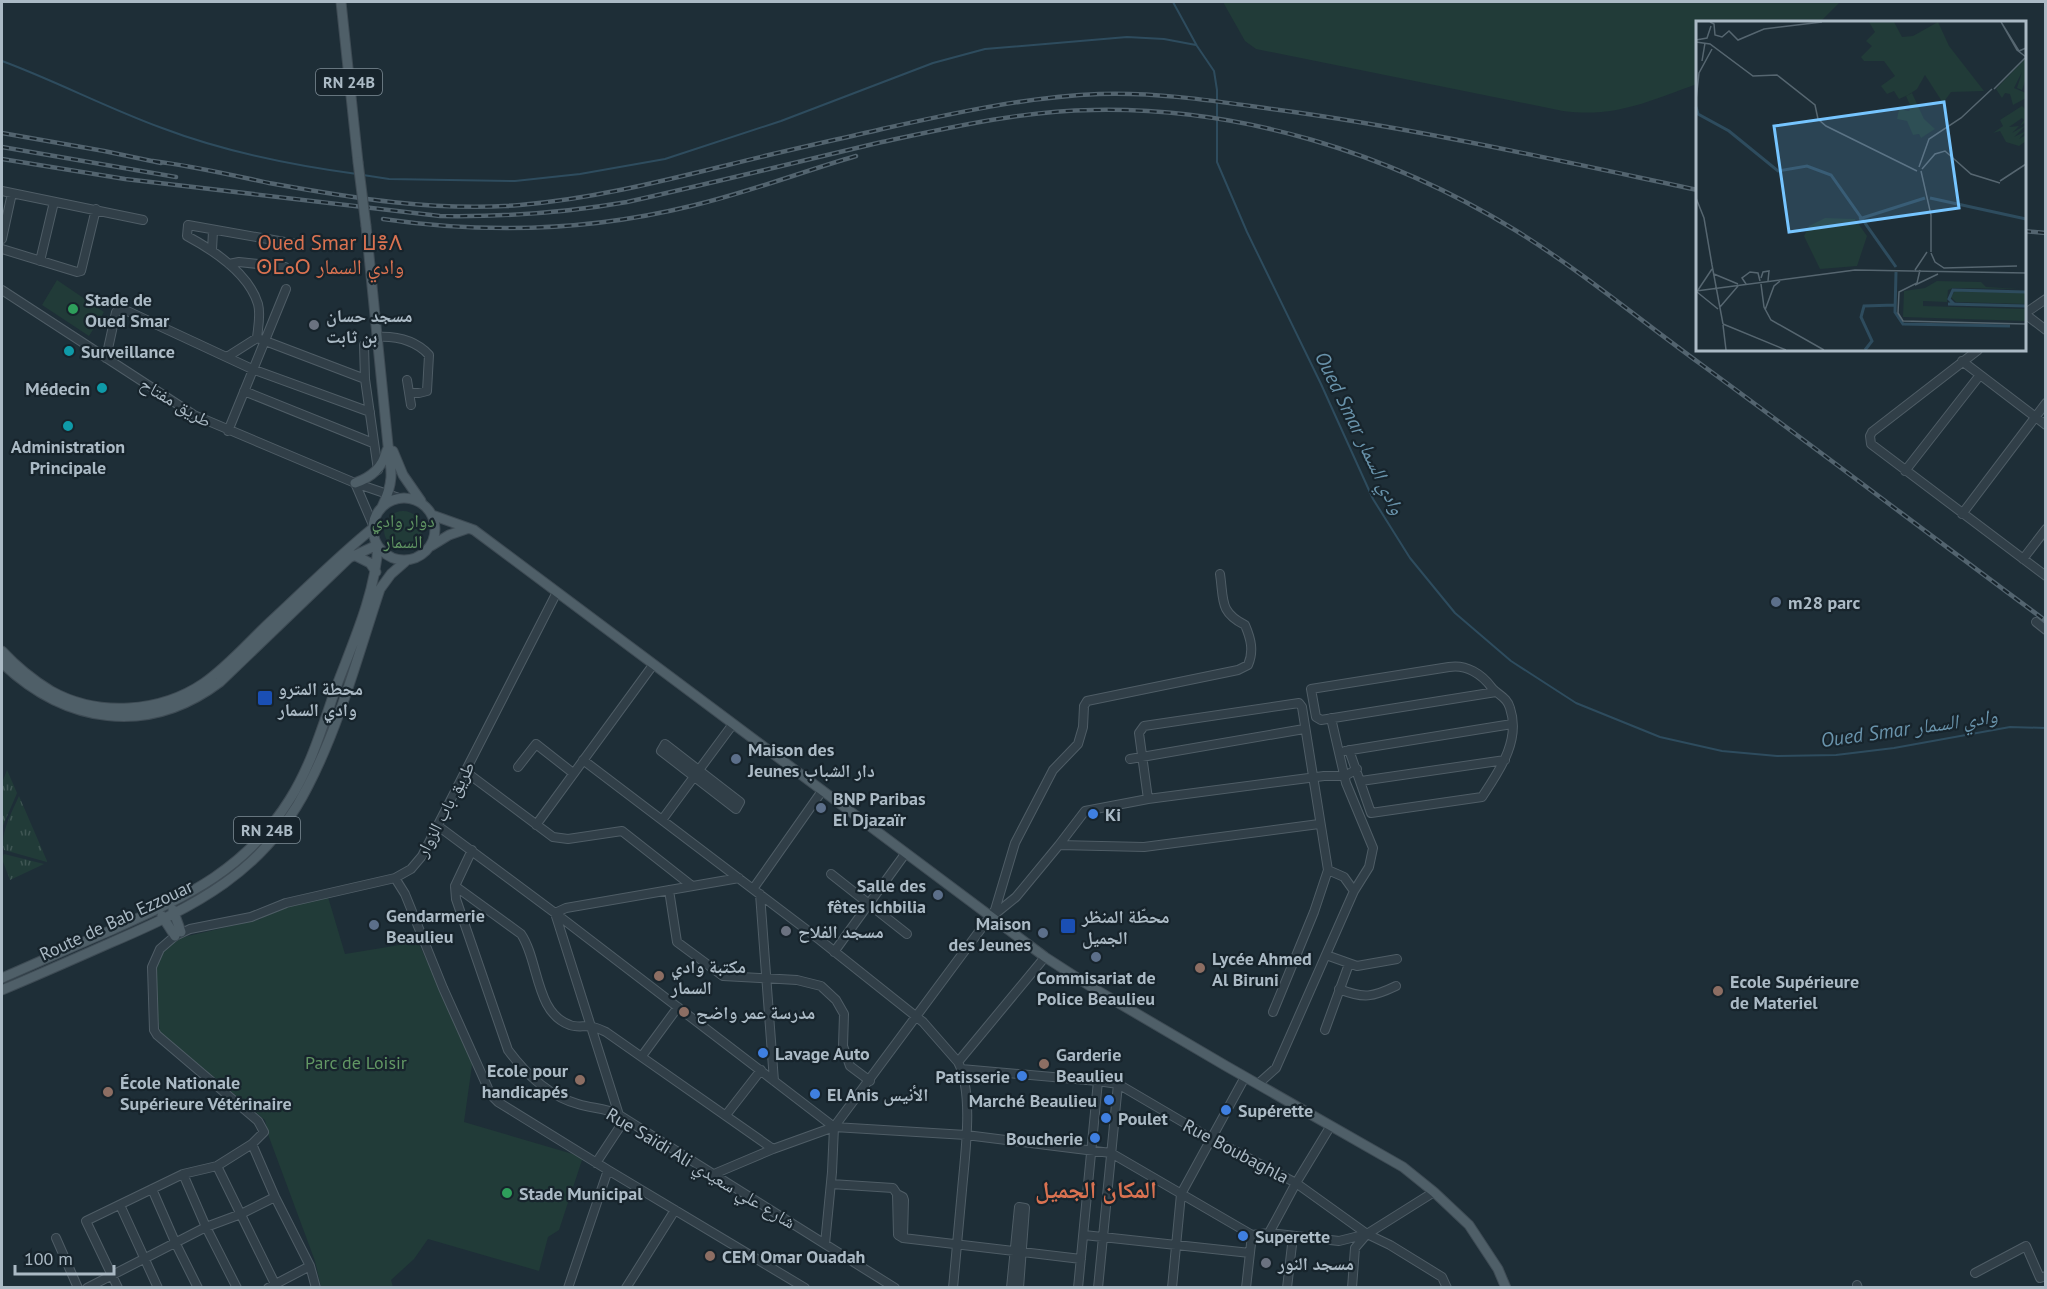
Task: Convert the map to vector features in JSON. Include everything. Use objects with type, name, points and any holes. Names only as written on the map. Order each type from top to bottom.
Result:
[{"type":"main road","name":"RN 24B","points":[[341,2],[377,337]]},
{"type":"main road","points":[[377,337],[392,473],[388,494],[376,515],[373,526],[377,545],[390,557],[407,560],[423,554],[449,535],[470,528]]},
{"type":"main road","points":[[355,483],[378,470],[388,441]]},
{"type":"main road","points":[[388,441],[403,475],[415,495],[429,511],[435,532],[429,548]]},
{"type":"main road","points":[[382,507],[399,498],[410,498],[419,501],[429,511],[470,528],[1045,957],[1093,988],[1403,1167],[1434,1191],[1469,1226],[1498,1269],[1506,1287]]},
{"type":"main road","points":[[2,651],[52,691],[91,705],[129,708],[178,697],[215,674],[373,526]]},
{"type":"main road","points":[[2,663],[48,698],[87,713],[129,717],[165,711],[197,698],[220,682],[354,555],[377,545]]},
{"type":"main road","name":"Route de Bab Ezzouar","points":[[2,978],[164,906],[213,880],[262,836],[279,815],[299,783],[317,740],[373,585],[377,545]]},
{"type":"main road","points":[[354,555],[370,562],[376,572]]},
{"type":"main road","name":"Route de Bab Ezzouar","points":[[2,990],[176,914],[222,886],[264,849],[298,804],[326,749],[380,589],[391,574],[407,560]]},
{"type":"main road","points":[[321,728],[331,733]]},
{"type":"main road","points":[[317,740],[326,749]]},
{"type":"main road","points":[[164,906],[176,914],[178,934]]},
{"type":"main road","points":[[164,906],[164,920],[178,934]]},
{"type":"street","points":[[2,191],[143,220]]},
{"type":"street","points":[[2,238],[12,193]]},
{"type":"street","points":[[40,261],[54,202]]},
{"type":"street","points":[[2,249],[77,272],[81,271],[96,209]]},
{"type":"street","points":[[261,340],[258,303],[248,285],[229,264],[212,250],[187,236],[188,225],[296,244]]},
{"type":"street","points":[[212,250],[213,231]]},
{"type":"street","points":[[229,264],[239,262],[285,267]]},
{"type":"street","points":[[228,431],[261,340],[286,289]]},
{"type":"street","name":"طريق مفتاح","points":[[2,290],[194,416],[355,483],[399,498]]},
{"type":"street","points":[[2026,313],[2044,303]]},
{"type":"street","points":[[106,358],[116,312],[123,309],[252,369],[370,412]]},
{"type":"street","points":[[2026,315],[2046,330]]},
{"type":"street","points":[[377,337],[392,336],[411,342],[422,347],[429,355],[427,391],[410,393]]},
{"type":"street","points":[[227,357],[261,340],[365,379]]},
{"type":"street","points":[[364,345],[365,379],[378,470]]},
{"type":"street","points":[[1977,351],[1872,432],[1870,436],[1873,448],[2046,576]]},
{"type":"street","points":[[1962,361],[2046,425]]},
{"type":"street","points":[[1905,471],[1980,375]]},
{"type":"street","points":[[407,380],[411,405]]},
{"type":"street","points":[[244,391],[373,443]]},
{"type":"street","points":[[1962,514],[2046,403]]},
{"type":"street","points":[[355,483],[373,526]]},
{"type":"street","points":[[2023,559],[2046,529]]},
{"type":"street","points":[[825,1244],[834,1127],[997,906],[1015,843],[1053,771],[1081,738],[1083,711],[1087,701],[1238,670],[1248,665],[1252,657],[1250,636],[1245,625],[1230,617],[1225,609],[1220,574]]},
{"type":"street","name":"طريق باب الزوار","points":[[178,934],[248,918],[286,903],[395,878],[417,863],[557,592]]},
{"type":"street","points":[[2036,622],[2046,630]]},
{"type":"street","points":[[536,825],[653,665]]},
{"type":"street","points":[[1349,750],[1371,813],[1482,796],[1506,760],[1510,748],[1512,724],[1510,707],[1503,696],[1468,668],[1458,666],[1311,689],[1316,717],[1321,720],[1496,692]]},
{"type":"street","points":[[1148,800],[1139,733],[1144,726],[1296,702],[1302,707],[1328,870],[1314,912],[1273,1012]]},
{"type":"street","points":[[1258,1084],[1276,1068],[1354,891],[1369,867],[1373,848],[1351,796],[1331,718]]},
{"type":"street","points":[[662,820],[733,724]]},
{"type":"street","points":[[1340,752],[1512,724]]},
{"type":"street","points":[[1130,759],[1304,729]]},
{"type":"street","points":[[518,767],[536,744],[573,773]]},
{"type":"street","points":[[583,760],[740,878],[915,1016],[936,1036],[960,1065],[966,1104],[966,1135],[953,1287]]},
{"type":"street","points":[[1361,782],[1506,760]]},
{"type":"street","points":[[991,916],[1011,903],[1085,811],[1148,800],[1312,778],[1345,776],[1357,769]]},
{"type":"street","points":[[466,772],[553,837],[568,839],[622,831],[692,886]]},
{"type":"street","points":[[698,773],[740,802],[736,809],[698,773]]},
{"type":"street","points":[[774,1081],[756,892],[822,791]]},
{"type":"street","points":[[1059,845],[1144,848],[1319,824]]},
{"type":"street","points":[[438,826],[834,1127]]},
{"type":"street","points":[[472,850],[455,886],[521,934],[529,945],[543,998],[551,1011],[569,1025],[591,1026],[606,1032],[773,1149]]},
{"type":"street","points":[[834,952],[905,854]]},
{"type":"street","points":[[1328,870],[1344,877],[1354,891]]},
{"type":"street","points":[[831,874],[908,934]]},
{"type":"street","points":[[395,878],[405,894],[443,988],[491,1095],[498,1102],[805,1287]]},
{"type":"street","points":[[555,913],[566,909],[740,878]]},
{"type":"street","name":"Rue Saïdi Ali شارع علي سعيدي","points":[[455,886],[456,899],[464,926],[494,1012],[508,1050],[521,1068],[560,1096],[578,1104],[607,1108],[895,1287]]},
{"type":"street","points":[[669,890],[676,942],[723,976],[797,980],[821,986],[836,1000],[844,1014],[843,1046],[850,1066],[870,1081]]},
{"type":"street","points":[[555,913],[622,1117],[596,1163]]},
{"type":"street","points":[[118,1287],[86,1221],[183,1174],[217,1166],[252,1144],[264,1132],[258,1121],[162,1040],[154,1030],[152,967],[160,950],[178,934]]},
{"type":"street","points":[[1326,955],[1348,964],[1366,966],[1396,959]]},
{"type":"street","points":[[960,1065],[1045,957]]},
{"type":"street","points":[[1325,1030],[1348,964]]},
{"type":"street","points":[[1339,989],[1375,996],[1396,986]]},
{"type":"street","points":[[642,1056],[678,1007]]},
{"type":"street","name":"Rue Boubaghla","points":[[960,1065],[1118,1084],[1210,1138],[1296,1183],[1367,1234],[1390,1245],[1442,1277],[1447,1287]]},
{"type":"street","points":[[726,1115],[761,1070]]},
{"type":"street","points":[[1172,1287],[1181,1194],[1245,1077]]},
{"type":"street","points":[[1078,1287],[1098,1081]]},
{"type":"street","points":[[1098,1287],[1118,1084]]},
{"type":"street","points":[[1269,1233],[1330,1126]]},
{"type":"street","points":[[714,1174],[834,1127],[966,1135],[1111,1154],[1252,1235],[1269,1233],[1339,1241],[1367,1234]]},
{"type":"street","points":[[252,1144],[275,1197],[310,1266],[316,1287]]},
{"type":"street","points":[[217,1166],[274,1286],[310,1266]]},
{"type":"street","points":[[568,1287],[608,1170]]},
{"type":"street","points":[[183,1174],[206,1227],[237,1287]]},
{"type":"street","points":[[831,1184],[893,1188],[897,1194],[898,1235],[903,1239],[1081,1259]]},
{"type":"street","points":[[152,1189],[198,1287]]},
{"type":"street","points":[[1352,1287],[1355,1248],[1367,1234],[1434,1191]]},
{"type":"street","points":[[87,1287],[206,1227],[241,1214],[275,1197]]},
{"type":"street","points":[[120,1205],[158,1287]]},
{"type":"street","points":[[1011,1287],[1018,1252],[1025,1208],[1019,1207],[1018,1252],[1018,1287]]},
{"type":"street","points":[[626,1287],[675,1210]]},
{"type":"street","points":[[1084,1235],[1250,1253]]},
{"type":"street","points":[[1246,1287],[1252,1235]]},
{"type":"street","points":[[1287,1287],[1293,1236]]},
{"type":"street","points":[[56,1239],[78,1287]]},
{"type":"street","points":[[1975,1273],[2026,1246],[2040,1278],[2046,1276]]},
{"type":"green space","points":[[1223,2],[1840,2],[1821,21],[1696,21],[1696,84],[1647,102],[1600,112],[1563,111],[1256,49],[1245,41]]},
{"type":"green space","name":"Stade de Oued Smar","points":[[57,280],[104,312],[89,336],[42,305]]},
{"type":"green space","name":"دوار وادي السمار","points":[[403,511],[417,516],[422,530],[417,544],[403,549],[389,544],[384,530],[389,516]]},
{"type":"green space","points":[[7,770],[17,793],[2,828],[2,783]]},
{"type":"green space","points":[[19,796],[47,862],[4,850],[5,830]]},
{"type":"green space","points":[[4,854],[44,864],[10,880],[2,859]]},
{"type":"green space","name":"Parc de Loisir","points":[[328,897],[345,954],[418,942],[473,1058],[464,1122],[583,1157],[559,1230],[548,1237],[539,1271],[428,1239],[414,1259],[391,1280],[393,1287],[321,1287],[315,1261],[269,1137],[265,1120],[160,1032],[153,976],[155,959],[175,939],[261,919],[266,910]]},
{"type":"waterway","name":"Oued Smar وادي السمار","points":[[1173,2],[1197,46],[1214,71],[1217,90],[1217,162],[1247,232],[1321,384],[1373,499],[1410,558],[1455,613],[1511,661],[1576,703],[1660,737],[1722,751],[1777,756],[1836,755],[1894,748],[2010,727],[2046,728]]},
{"type":"waterway","points":[[363,175],[389,179],[515,181],[580,174],[665,159],[781,121],[933,63],[985,49],[1127,37],[1164,39],[1196,45]]},
{"type":"waterway","points":[[2,61],[142,120],[210,144],[258,157],[357,174]]},
{"type":"railway","points":[[153,161],[300,189],[394,202],[457,207],[520,205],[573,199],[625,189],[882,129],[990,107],[1044,98],[1121,94],[1208,100],[1379,125],[1696,190]]},
{"type":"railway","points":[[2,159],[125,179],[440,216],[487,216],[557,212],[627,202],[908,136],[1040,113],[1093,110],[1148,111],[1258,126],[1365,157],[1417,178],[1467,203],[1539,245],[2046,621]]},
{"type":"railway","points":[[2,133],[161,163]]},
{"type":"railway","points":[[2,147],[176,177]]},
{"type":"railway","points":[[383,219],[460,227],[499,228],[537,228],[614,221],[712,201],[856,156]]},
{"type":"railway","points":[[2026,231],[2046,233]]},
{"type":"place","name":"Stade de Oued Smar","points":[[73,309]]},
{"type":"place","name":"مسجد حسان بن ثابت","points":[[314,325]]},
{"type":"place","name":"Surveillance","points":[[69,351]]},
{"type":"place","name":"Médecin","points":[[102,388]]},
{"type":"place","name":"Administration Principale","points":[[68,426]]},
{"type":"place","name":"m28 parc","points":[[1776,602]]},
{"type":"place","name":"محطة المترو وادي السمار","points":[[265,698]]},
{"type":"place","name":"Maison des Jeunes دار الشباب","points":[[736,759]]},
{"type":"place","name":"BNP Paribas El Djazaïr","points":[[821,808]]},
{"type":"place","name":"Ki","points":[[1093,814]]},
{"type":"place","name":"Salle des fêtes Ichbilia","points":[[938,895]]},
{"type":"place","name":"Gendarmerie Beaulieu","points":[[374,925]]},
{"type":"place","name":"محطّة المنظر الجميل","points":[[1068,926]]},
{"type":"place","name":"مسجد الفلاح","points":[[786,931]]},
{"type":"place","name":"Maison des Jeunes","points":[[1043,933]]},
{"type":"place","name":"Commisariat de Police Beaulieu","points":[[1096,957]]},
{"type":"place","name":"Lycée Ahmed Al Biruni","points":[[1200,968]]},
{"type":"place","name":"مكتبة وادي السمار","points":[[659,976]]},
{"type":"place","name":"Ecole Supérieure de Materiel","points":[[1718,991]]},
{"type":"place","name":"مدرسة عمر واضح","points":[[684,1012]]},
{"type":"place","name":"Lavage Auto","points":[[763,1053]]},
{"type":"place","name":"Garderie Beaulieu","points":[[1044,1064]]},
{"type":"place","name":"Patisserie","points":[[1022,1076]]},
{"type":"place","name":"Ecole pour handicapés","points":[[580,1080]]},
{"type":"place","name":"École Nationale Supérieure Vétérinaire","points":[[108,1092]]},
{"type":"place","name":"El Anis الأنيس","points":[[815,1094]]},
{"type":"place","name":"Marché Beaulieu","points":[[1109,1100]]},
{"type":"place","name":"Supérette","points":[[1226,1110]]},
{"type":"place","name":"Poulet","points":[[1106,1118]]},
{"type":"place","name":"Boucherie","points":[[1095,1138]]},
{"type":"place","name":"Stade Municipal","points":[[507,1193]]},
{"type":"place","name":"Superette","points":[[1243,1236]]},
{"type":"place","name":"CEM Omar Ouadah","points":[[710,1256]]},
{"type":"place","name":"مسجد النور","points":[[1266,1263]]},
{"type":"district","name":"Oued Smar ⵡⴻⴷ ⵙⵎⴰⵔ وادي السمار","points":[[330,254]]},
{"type":"district","name":"المكان الجميل","points":[[1096,1189]]}]
